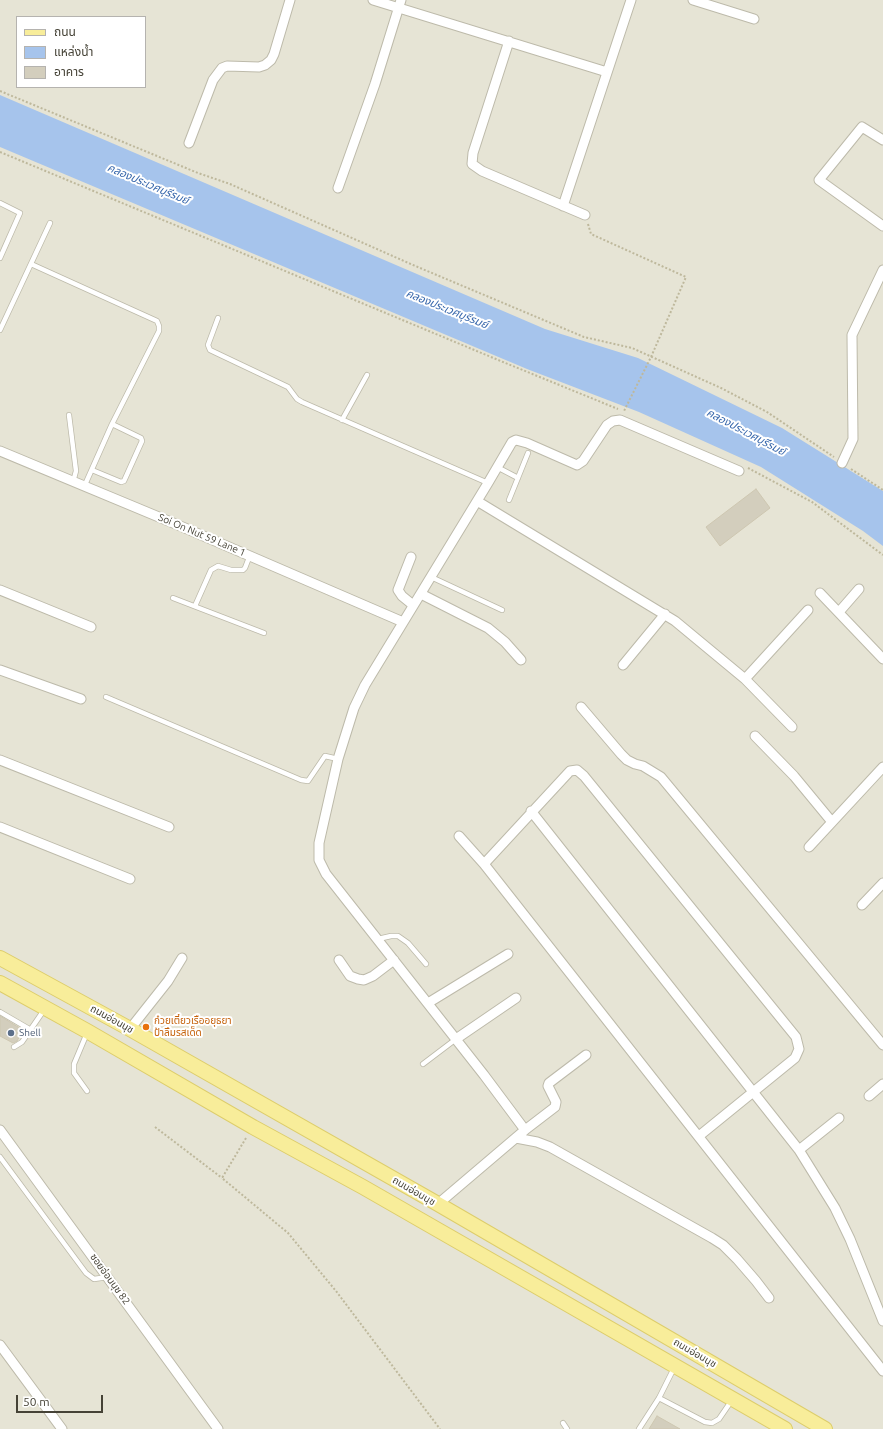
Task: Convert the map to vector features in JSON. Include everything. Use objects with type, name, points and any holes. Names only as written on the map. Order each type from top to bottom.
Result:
[{"type":"main road","name":"ถนนอ่อนนุช","points":[[0,958],[130,1029],[438,1204],[825,1429]]},
{"type":"main road","name":"ถนนอ่อนนุช","points":[[0,983],[87,1031],[253,1127],[362,1187],[785,1429]]},
{"type":"main road","points":[[362,1187],[374,1168]]},
{"type":"street","points":[[189,143],[213,80],[222,68],[227,66],[259,67],[265,65],[271,60],[290,0]]},
{"type":"street","points":[[374,0],[400,4],[607,72]]},
{"type":"street","points":[[564,206],[631,0]]},
{"type":"street","points":[[693,0],[754,19]]},
{"type":"street","points":[[338,188],[375,84],[400,4]]},
{"type":"street","points":[[509,41],[473,153],[472,164],[482,171],[585,215]]},
{"type":"street","points":[[883,140],[862,127],[819,180],[883,226]]},
{"type":"street","points":[[842,463],[853,439],[852,335],[883,270]]},
{"type":"street","points":[[525,1130],[456,1039],[326,874],[319,860],[319,843],[338,759],[354,708],[365,685],[512,442],[516,440],[527,443],[577,465],[586,458],[608,425],[613,421],[620,420],[743,469]]},
{"type":"street","name":"Soi On Nut 59 Lane 1","points":[[0,451],[250,555],[403,622]]},
{"type":"street","points":[[477,501],[666,614],[745,679],[792,727]]},
{"type":"street","points":[[411,557],[400,581],[398,590],[402,596],[414,605]]},
{"type":"street","points":[[839,612],[859,589]]},
{"type":"street","points":[[0,590],[91,626]]},
{"type":"street","points":[[820,593],[883,659]]},
{"type":"street","points":[[421,594],[488,628],[505,642],[521,660]]},
{"type":"street","points":[[745,679],[808,610]]},
{"type":"street","points":[[623,665],[666,614]]},
{"type":"street","points":[[0,670],[81,699]]},
{"type":"street","points":[[581,706],[621,754],[631,762],[643,766],[661,777],[883,1045]]},
{"type":"street","points":[[755,736],[794,776],[832,822]]},
{"type":"street","points":[[0,760],[169,827]]},
{"type":"street","points":[[809,847],[883,767]]},
{"type":"street","points":[[484,864],[531,811],[570,771],[577,770],[584,776],[796,1037],[799,1050],[795,1058],[699,1136]]},
{"type":"street","points":[[531,811],[799,1150],[835,1208],[883,1322]]},
{"type":"street","points":[[0,827],[130,879]]},
{"type":"street","points":[[459,836],[484,864],[883,1371]]},
{"type":"street","points":[[862,905],[883,883]]},
{"type":"street","points":[[428,1003],[508,954]]},
{"type":"street","points":[[130,1029],[158,994],[182,958]]},
{"type":"street","points":[[339,960],[350,976],[364,980],[373,976],[394,960]]},
{"type":"street","points":[[456,1039],[516,998]]},
{"type":"street","points":[[438,1204],[554,1107],[556,1102],[548,1086],[549,1083],[586,1055]]},
{"type":"street","points":[[869,1096],[883,1084]]},
{"type":"street","points":[[799,1150],[839,1118]]},
{"type":"street","name":"ซอยอ่อนนุช 82","points":[[0,1130],[218,1429]]},
{"type":"street","points":[[516,1138],[537,1142],[550,1147],[712,1238],[723,1245],[737,1259],[769,1298]]},
{"type":"street","points":[[0,1345],[62,1429]]},
{"type":"lane","points":[[0,203],[20,212],[0,258]]},
{"type":"lane","points":[[0,330],[50,223]]},
{"type":"lane","points":[[31,264],[157,321],[159,326],[158,331],[112,424],[84,487]]},
{"type":"lane","points":[[218,318],[208,345],[210,350],[288,387],[297,399],[302,402],[488,483]]},
{"type":"lane","points":[[342,420],[367,375]]},
{"type":"lane","points":[[69,415],[76,471],[73,482]]},
{"type":"lane","points":[[92,470],[121,482],[124,481],[142,441],[141,438],[112,424]]},
{"type":"lane","points":[[509,500],[528,454]]},
{"type":"lane","points":[[497,467],[518,478]]},
{"type":"lane","points":[[195,606],[211,570],[218,566],[232,570],[243,570],[250,555]]},
{"type":"lane","points":[[430,577],[502,610]]},
{"type":"lane","points":[[173,598],[264,633]]},
{"type":"lane","points":[[106,697],[301,780],[308,780],[325,756],[338,759]]},
{"type":"lane","points":[[378,939],[398,936],[408,943],[426,964]]},
{"type":"lane","points":[[14,1047],[22,1042],[45,1009]]},
{"type":"lane","points":[[0,1012],[31,1030]]},
{"type":"lane","points":[[86,1091],[74,1072],[74,1064],[87,1031]]},
{"type":"lane","points":[[423,1064],[456,1039]]},
{"type":"lane","points":[[0,1157],[86,1273],[94,1279],[108,1277]]},
{"type":"lane","points":[[639,1429],[675,1366]]},
{"type":"lane","points":[[658,1398],[705,1422],[712,1423],[719,1420],[733,1398]]},
{"type":"lane","points":[[562,1423],[567,1429]]},
{"type":"path","points":[[0,91],[198,173],[230,184],[413,265],[584,337],[632,348],[721,388],[767,412],[883,490]]},
{"type":"path","points":[[0,152],[628,413]]},
{"type":"path","points":[[585,215],[591,234],[686,277],[651,357],[620,420]]},
{"type":"path","points":[[743,469],[812,502],[883,555]]},
{"type":"path","points":[[155,1127],[222,1178],[288,1234],[336,1291],[440,1429]]},
{"type":"path","points":[[222,1178],[253,1127]]},
{"type":"shaded area","points":[[0,0],[883,0],[883,1429],[0,1429]]},
{"type":"water","name":"คลองประเวศบุรีรมย์","points":[[0,95],[545,329],[638,358],[782,428],[883,491],[883,546],[863,531],[761,467],[639,412],[527,369],[0,147]]},
{"type":"building","points":[[756,489],[770,508],[720,546],[706,527]]},
{"type":"building","name":"Shell","points":[[0,1016],[23,1030],[17,1041],[13,1043],[0,1036]]},
{"type":"building","points":[[657,1416],[680,1429],[649,1429]]},
{"type":"place","name":"ก๋วยเตี๋ยวเรืออยุธยา ป้าลิ้มรสเด็ด","points":[[146,1027]]},
{"type":"place","name":"Shell","points":[[11,1033]]}]
